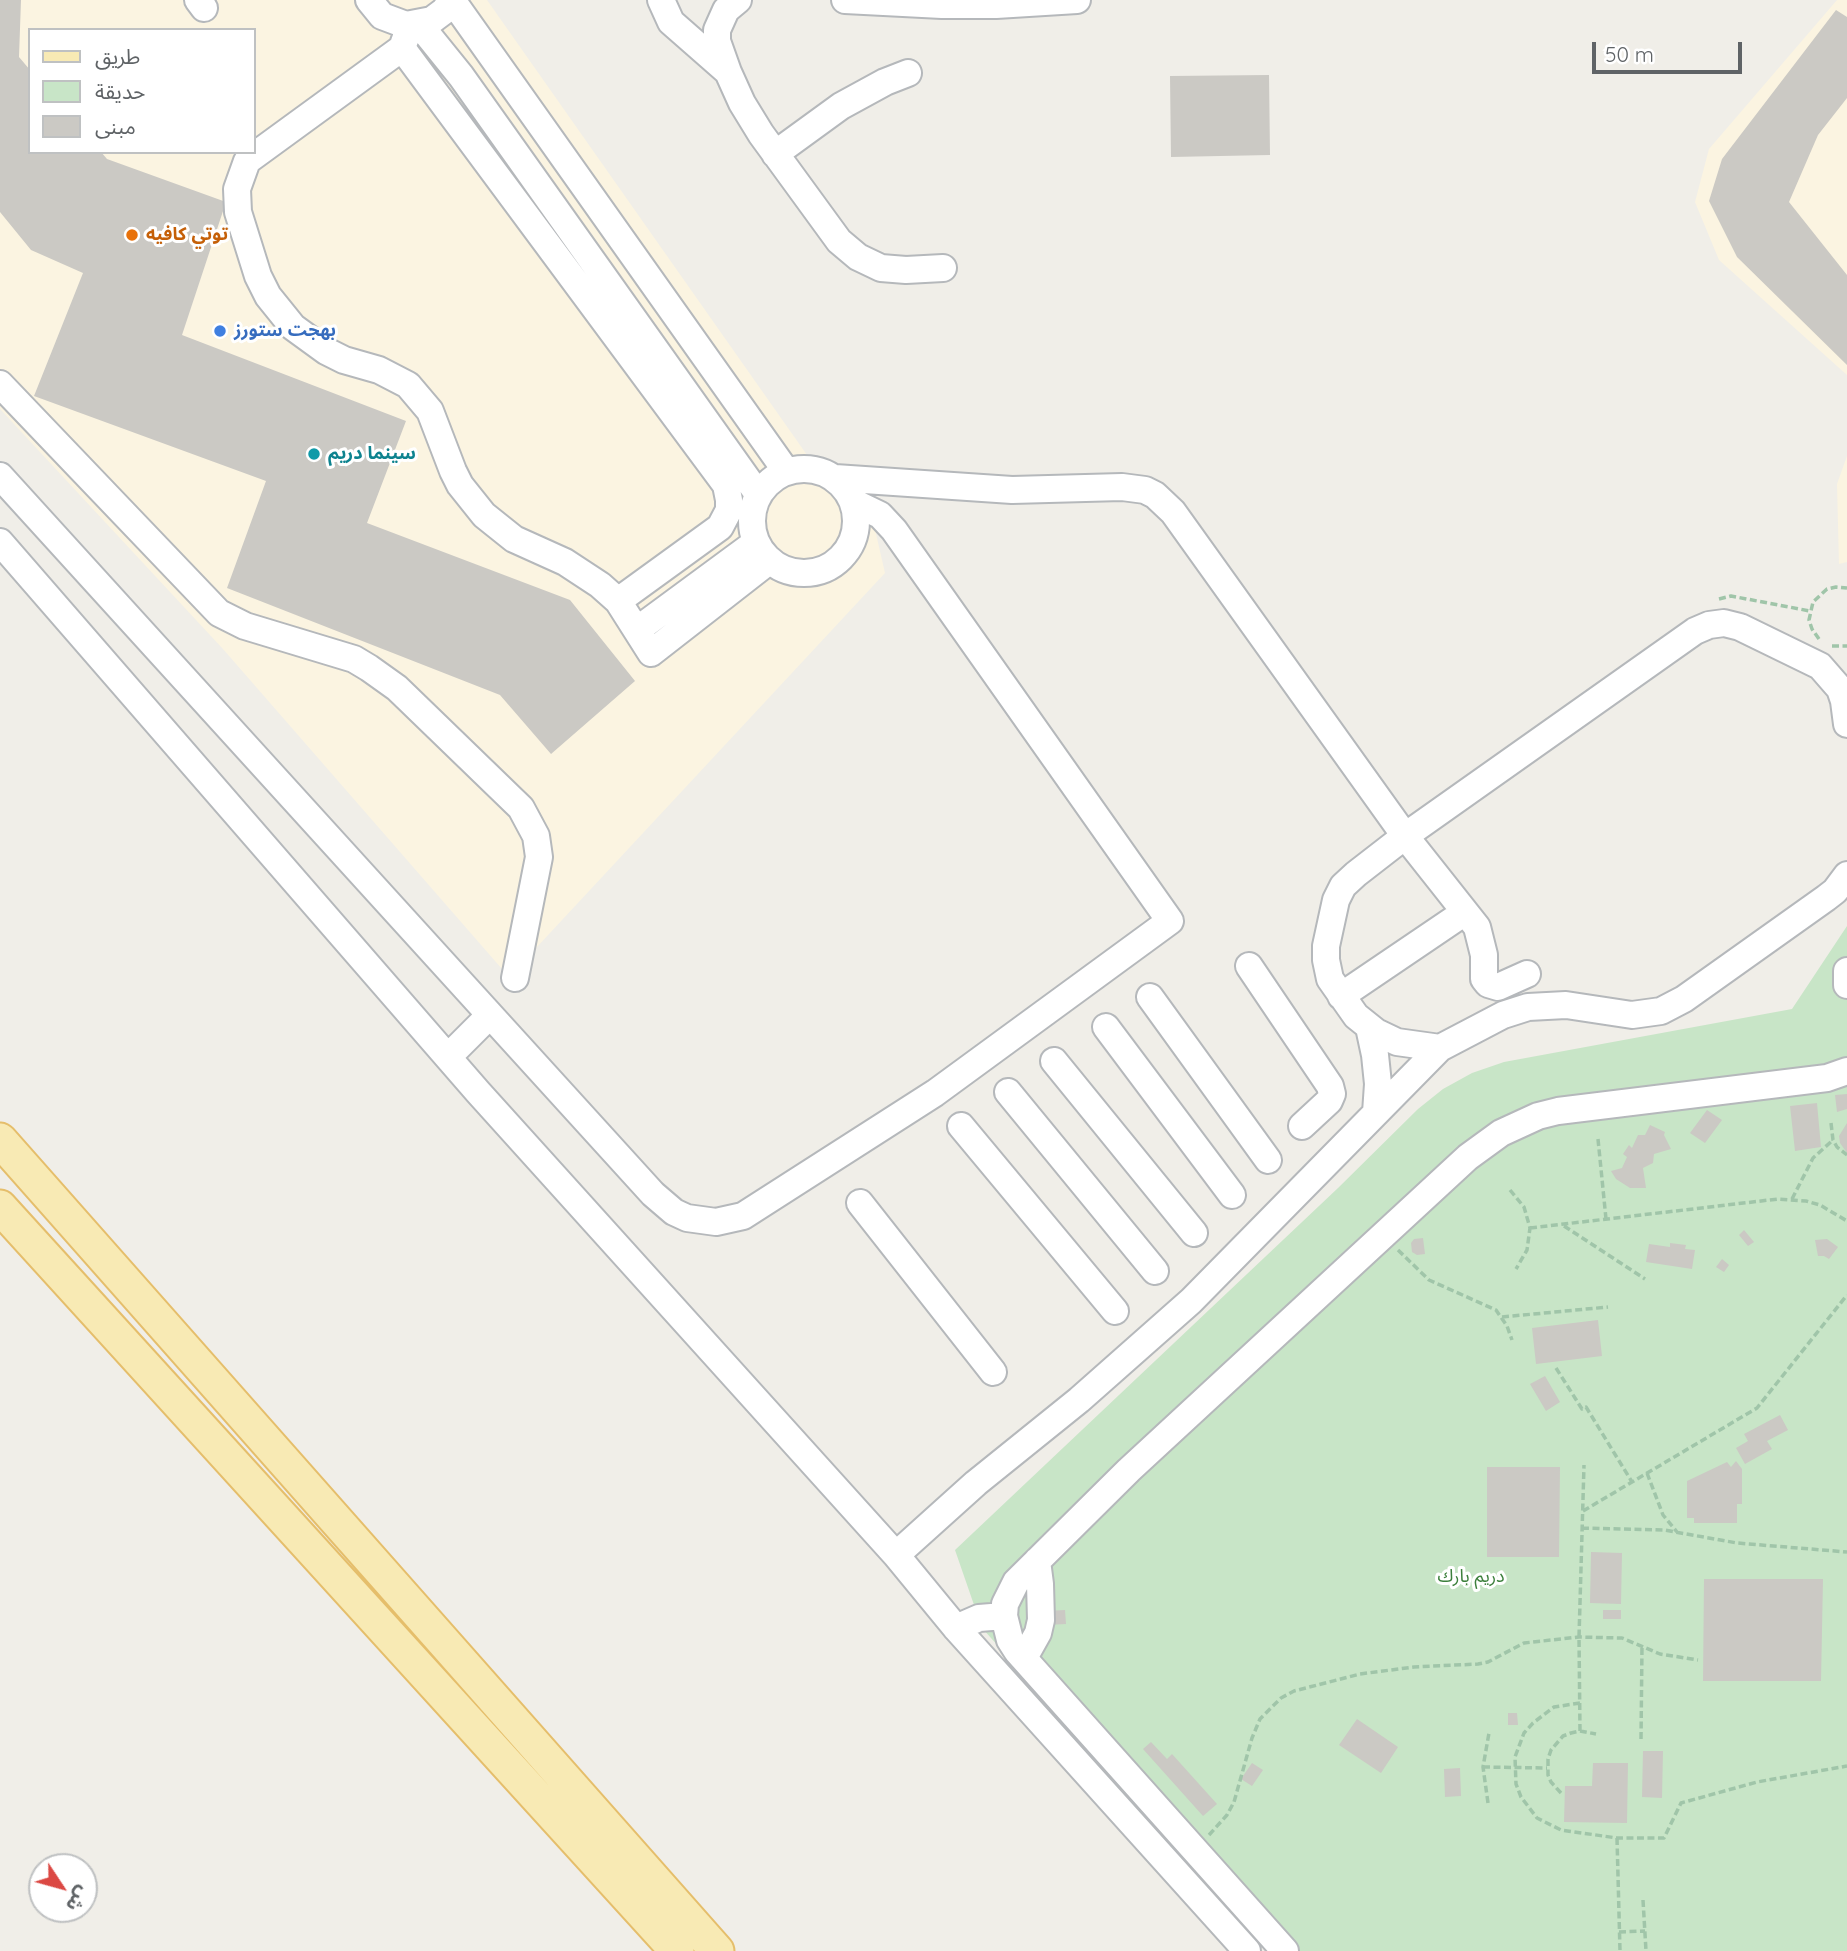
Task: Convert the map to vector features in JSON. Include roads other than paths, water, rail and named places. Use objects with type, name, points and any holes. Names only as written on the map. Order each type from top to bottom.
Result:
[{"type":"main road","points":[[0,1140],[717,1951]]},
{"type":"main road","points":[[0,1207],[677,1951]]},
{"type":"street","points":[[369,0],[382,16],[409,33],[461,76],[758,494]]},
{"type":"street","points":[[762,552],[651,653],[618,601],[581,571],[514,538],[484,515],[456,478],[438,426],[420,397],[394,376],[344,360],[309,340],[280,313],[258,276],[238,212],[240,174],[247,162],[409,33],[438,16],[452,0],[786,471]]},
{"type":"street","points":[[662,0],[671,22],[728,72]]},
{"type":"street","points":[[738,0],[726,10],[717,30],[717,41],[728,72],[742,103],[775,154],[839,241],[858,257],[881,268],[943,268]]},
{"type":"street","points":[[845,0],[996,5],[1077,0]]},
{"type":"street","points":[[409,33],[729,492],[729,510],[720,527],[618,601]]},
{"type":"street","points":[[775,154],[841,106],[908,73]]},
{"type":"street","points":[[0,384],[219,613],[245,626],[354,659],[369,667],[397,688],[520,808],[536,836],[539,857],[515,978]]},
{"type":"street","points":[[803,468],[820,470],[835,478],[846,489],[853,502],[855,533],[849,547],[833,564],[812,573],[782,569],[762,552],[751,526],[752,509],[758,494],[775,476],[786,471],[803,468]]},
{"type":"street","points":[[0,476],[663,1204],[687,1218],[709,1222],[743,1216],[935,1093],[1170,921],[894,530],[880,516],[853,502]]},
{"type":"street","points":[[835,478],[999,490],[1122,487],[1145,490],[1155,495],[1177,519],[1405,836],[1477,927],[1484,955],[1484,979],[1488,984],[1497,987],[1527,974]]},
{"type":"street","points":[[0,542],[449,1057],[1247,1951]]},
{"type":"street","points":[[637,630],[762,552]]},
{"type":"street","points":[[1440,1048],[1397,1042],[1369,1027],[1356,1016],[1330,979],[1326,946],[1336,900],[1349,879],[1405,836],[1695,631],[1709,625],[1724,623],[1740,627],[1827,671],[1840,689],[1847,724]]},
{"type":"street","points":[[896,1555],[976,1483],[1079,1399],[1191,1301],[1440,1048],[1503,1015],[1528,1007],[1566,1005],[1632,1015],[1661,1011],[1684,999],[1826,898],[1847,875]]},
{"type":"street","points":[[1341,996],[1465,912]]},
{"type":"street","points":[[1249,966],[1330,1086],[1332,1094],[1329,1101],[1302,1126]]},
{"type":"street","points":[[1847,971],[1847,985]]},
{"type":"street","points":[[1150,997],[1268,1160]]},
{"type":"street","points":[[449,1057],[491,1016]]},
{"type":"street","points":[[1106,1027],[1232,1195]]},
{"type":"street","points":[[1369,1027],[1378,1084],[1376,1113]]},
{"type":"street","points":[[1054,1061],[1194,1233]]},
{"type":"street","points":[[1286,1951],[1010,1640],[1004,1616],[1009,1593],[1016,1582],[1129,1470],[1484,1144],[1501,1133],[1538,1116],[1558,1111],[1826,1078],[1847,1071]]},
{"type":"street","points":[[1008,1092],[1155,1271]]},
{"type":"street","points":[[961,1126],[1115,1311]]},
{"type":"street","points":[[860,1203],[993,1372]]},
{"type":"street","points":[[1024,1658],[1038,1633],[1041,1620],[1037,1561]]},
{"type":"street","points":[[956,1628],[979,1619],[1004,1616]]},
{"type":"place","name":"توتي كافيه","points":[[132,235]]},
{"type":"place","name":"بهجت ستورز","points":[[220,331]]},
{"type":"place","name":"سينما دريم","points":[[314,454]]},
{"type":"park label","name":"دريم بارك","points":[[1471,1577]]}]
